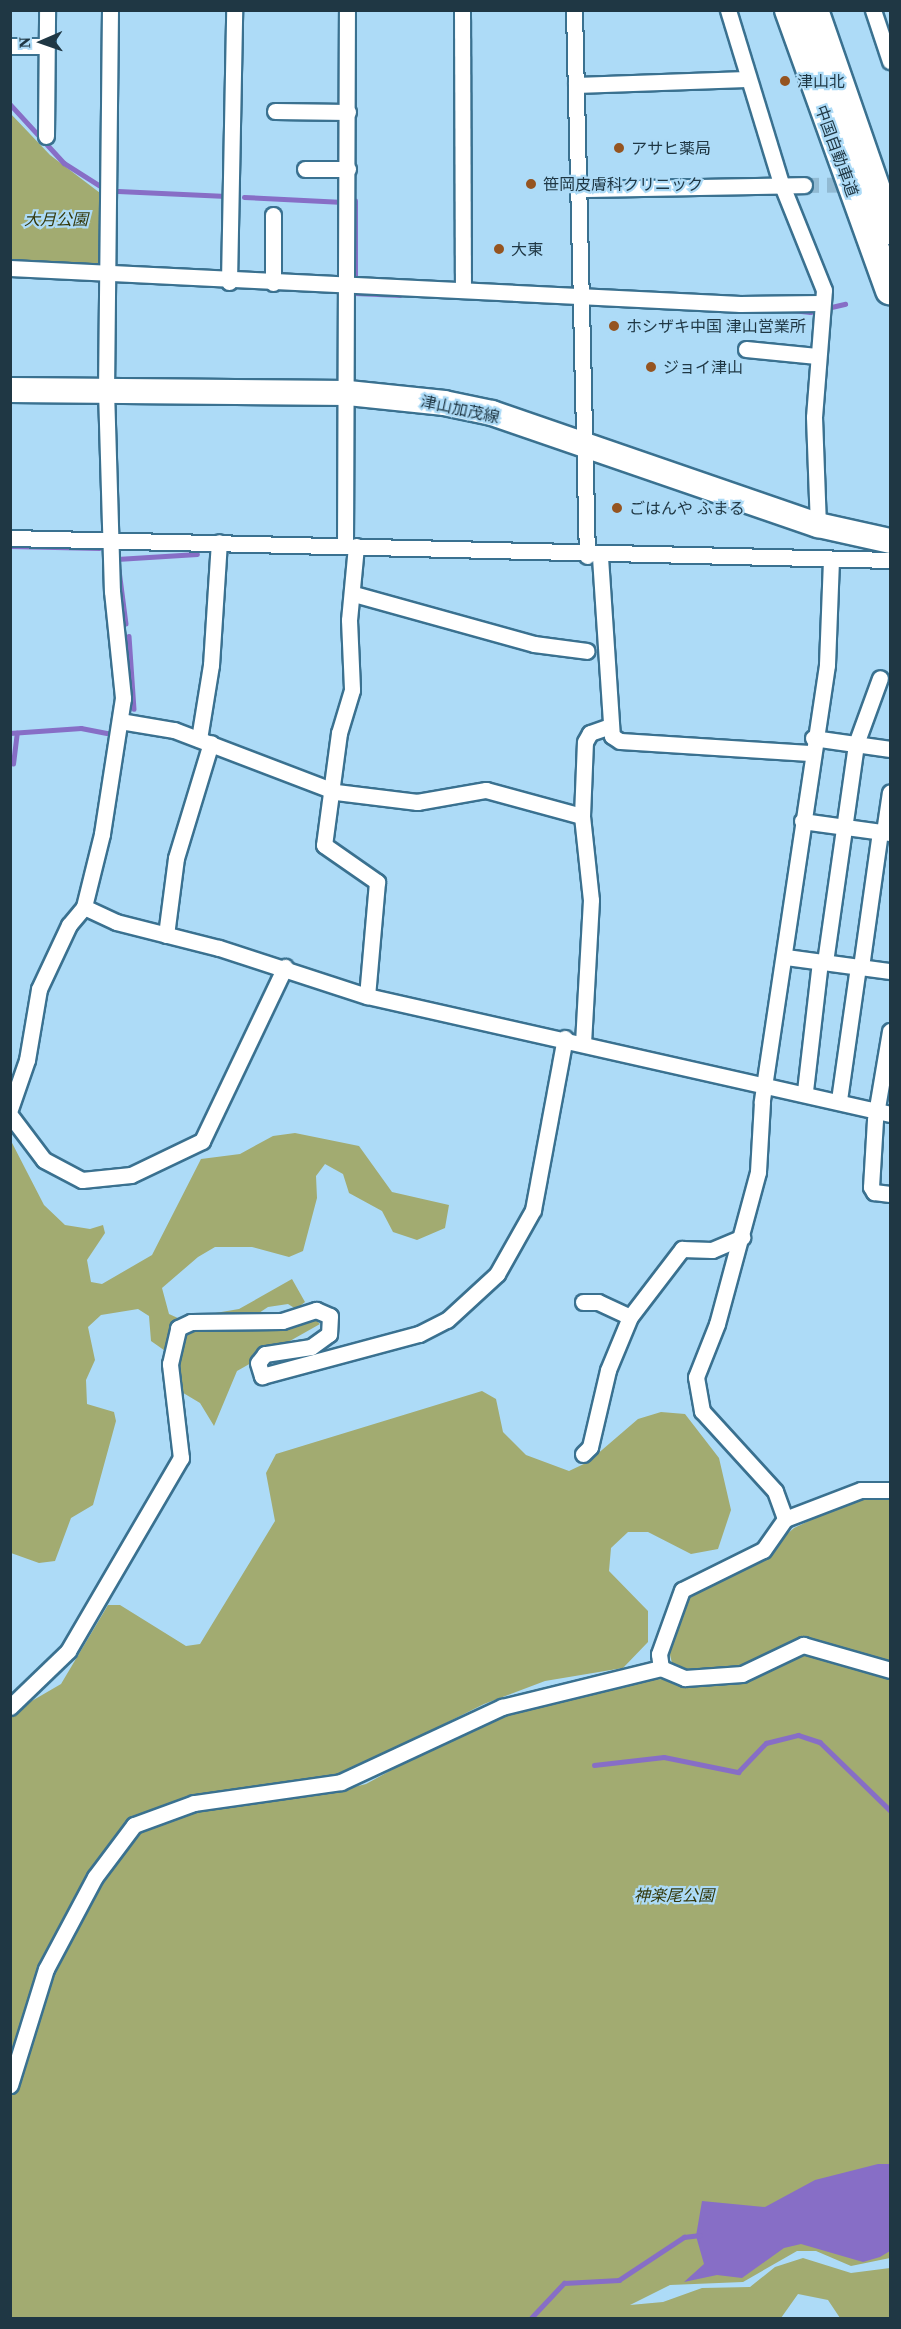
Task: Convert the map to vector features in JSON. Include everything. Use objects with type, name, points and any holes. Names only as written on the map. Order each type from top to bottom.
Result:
[{"type":"highway","name":"中国自動車道","points":[[789,10],[891,290]]},
{"type":"highway","name":"中国自動車道","points":[[814,10],[891,230]]},
{"type":"main road","name":"津山加茂線","points":[[10,390],[348,393],[492,413],[818,525],[891,541]]},
{"type":"street","points":[[46,136],[47,10]]},
{"type":"street","points":[[10,1109],[27,1060],[39,989],[69,925],[84,907],[120,722],[110,542],[106,390],[110,276],[110,10]]},
{"type":"street","points":[[229,282],[234,10]]},
{"type":"street","points":[[347,10],[348,393],[354,594],[349,620],[352,690],[330,789],[324,845],[377,882],[366,996]]},
{"type":"street","points":[[462,10],[463,290]]},
{"type":"street","points":[[574,10],[587,445],[593,556],[610,726],[620,741],[856,744],[891,749]]},
{"type":"street","points":[[728,10],[746,79],[781,183],[824,290],[820,303],[817,356],[818,525]]},
{"type":"street","points":[[873,10],[891,61]]},
{"type":"street","points":[[10,46],[47,46]]},
{"type":"street","points":[[576,85],[746,79]]},
{"type":"street","points":[[275,111],[348,112]]},
{"type":"street","points":[[305,169],[348,169]]},
{"type":"street","points":[[580,189],[804,184]]},
{"type":"street","points":[[273,215],[273,283]]},
{"type":"street","points":[[10,268],[229,282],[820,303]]},
{"type":"street","points":[[746,349],[817,356]]},
{"type":"street","points":[[10,538],[351,546],[593,556],[891,560]]},
{"type":"street","points":[[166,935],[178,850],[205,741],[219,542]]},
{"type":"street","points":[[785,1519],[776,1491],[696,1397],[701,1361],[717,1324],[758,1172],[766,1083],[786,957],[812,745],[831,627],[831,560]]},
{"type":"street","points":[[354,594],[534,644],[587,651]]},
{"type":"street","points":[[805,1091],[856,744],[880,678]]},
{"type":"street","points":[[120,722],[205,741],[330,789],[417,802],[486,790],[582,816]]},
{"type":"street","points":[[583,1041],[591,900],[582,816],[585,742],[590,733],[610,726]]},
{"type":"street","points":[[839,1101],[859,967],[891,792]]},
{"type":"street","points":[[802,821],[885,833]]},
{"type":"street","points":[[84,907],[166,935],[285,967],[366,996],[583,1041],[805,1091],[884,1113]]},
{"type":"street","points":[[786,957],[891,971]]},
{"type":"street","points":[[10,1115],[45,1160],[82,1180],[131,1175],[202,1141],[285,967]]},
{"type":"street","points":[[891,1031],[884,1113],[871,1186],[874,1192],[891,1194]]},
{"type":"street","points":[[10,1707],[62,1660],[181,1458],[170,1364],[178,1328],[191,1322],[282,1321],[316,1310],[330,1316],[329,1334],[311,1347],[265,1354],[258,1363],[262,1376],[344,1357],[447,1320],[497,1274],[533,1210],[565,1038]]},
{"type":"street","points":[[583,1454],[590,1448],[608,1370],[630,1317],[681,1249],[712,1251],[742,1237]]},
{"type":"street","points":[[583,1302],[598,1302],[630,1317]]},
{"type":"street","points":[[661,1668],[663,1634],[682,1590],[763,1550],[785,1519],[861,1490],[891,1491]]},
{"type":"street","points":[[10,2085],[46,1969],[95,1876],[134,1825],[194,1803],[341,1782],[502,1707],[661,1668],[685,1678],[742,1674],[803,1645],[891,1670]]},
{"type":"green space","name":"大月公園","points":[[10,113],[50,155],[104,196],[103,262],[98,270],[11,262]]},
{"type":"green space","points":[[295,1133],[359,1146],[392,1192],[449,1205],[445,1228],[417,1240],[393,1232],[382,1211],[349,1193],[343,1174],[325,1164],[316,1176],[317,1198],[303,1251],[289,1257],[252,1247],[215,1247],[198,1257],[162,1288],[169,1314],[180,1319],[239,1309],[292,1279],[305,1302],[296,1309],[288,1304],[268,1307],[253,1317],[315,1319],[320,1324],[237,1371],[214,1426],[200,1403],[180,1391],[171,1355],[151,1341],[149,1316],[138,1309],[101,1315],[88,1327],[95,1360],[86,1380],[87,1404],[114,1412],[116,1421],[93,1505],[71,1518],[55,1561],[39,1563],[11,1553],[10,1139],[44,1205],[65,1225],[90,1229],[103,1225],[105,1233],[87,1260],[91,1282],[102,1284],[152,1255],[201,1159],[240,1154],[273,1136]]},
{"type":"green space","name":"神楽尾公園","points":[[482,1391],[496,1399],[503,1432],[526,1455],[569,1471],[588,1462],[638,1419],[661,1412],[685,1414],[719,1458],[731,1510],[718,1549],[691,1554],[648,1532],[628,1532],[611,1548],[609,1571],[648,1611],[648,1642],[623,1668],[545,1681],[484,1704],[344,1774],[342,1790],[366,1784],[479,1722],[639,1680],[666,1679],[673,1667],[667,1643],[683,1597],[698,1585],[754,1563],[794,1528],[859,1498],[890,1496],[890,2258],[851,2266],[816,2251],[797,2251],[743,2282],[670,2285],[630,2305],[663,2302],[702,2288],[750,2287],[775,2267],[803,2258],[851,2273],[890,2268],[890,2318],[840,2318],[828,2300],[798,2294],[781,2318],[11,2318],[10,1704],[30,1702],[61,1684],[108,1605],[120,1605],[186,1646],[200,1644],[275,1521],[266,1473],[276,1454]]},
{"type":"shaded area","points":[[878,2164],[890,2164],[890,2251],[863,2262],[801,2244],[784,2248],[742,2278],[717,2275],[684,2282],[704,2264],[696,2236],[702,2201],[765,2207],[815,2180]]},
{"type":"waterway","points":[[10,104],[64,163],[105,189]]},
{"type":"waterway","points":[[118,191],[226,196]]},
{"type":"waterway","points":[[244,197],[343,202]]},
{"type":"waterway","points":[[355,201],[355,277]]},
{"type":"waterway","points":[[355,293],[400,295]]},
{"type":"waterway","points":[[792,310],[810,312],[845,304]]},
{"type":"waterway","points":[[10,546],[99,548]]},
{"type":"waterway","points":[[117,559],[197,554]]},
{"type":"waterway","points":[[119,570],[126,624]]},
{"type":"waterway","points":[[129,636],[134,709]]},
{"type":"waterway","points":[[10,733],[81,728],[111,734]]},
{"type":"waterway","points":[[13,764],[17,733]]},
{"type":"waterway","points":[[594,1765],[664,1757],[738,1772],[766,1743],[798,1735],[820,1742],[890,1810]]},
{"type":"waterway","points":[[531,2318],[564,2283],[619,2280],[684,2237],[700,2235]]},
{"type":"tunnel","points":[[804,185],[890,184]]},
{"type":"place","name":"津山北","points":[[785,81]]},
{"type":"place","name":"アサヒ薬局","points":[[619,148]]},
{"type":"place","name":"笹岡皮膚科クリニック","points":[[531,184]]},
{"type":"place","name":"大東","points":[[499,249]]},
{"type":"place","name":"ホシザキ中国 津山営業所","points":[[614,326]]},
{"type":"place","name":"ジョイ津山","points":[[651,367]]},
{"type":"place","name":"ごはんや ふまる","points":[[617,508]]}]
